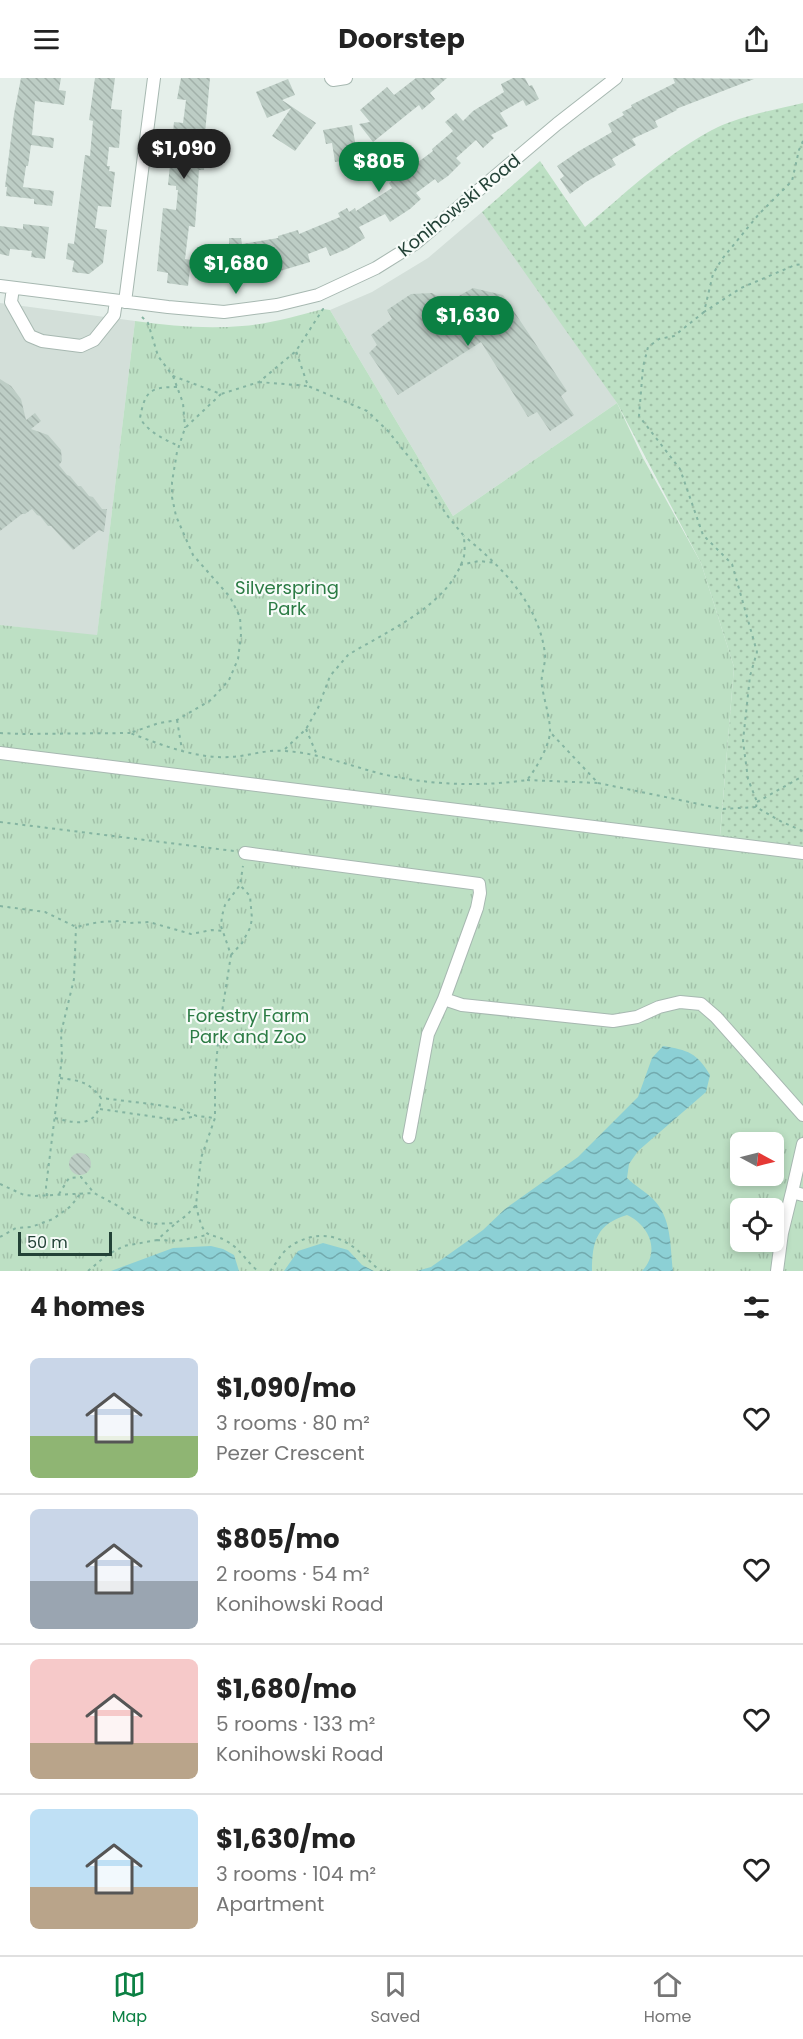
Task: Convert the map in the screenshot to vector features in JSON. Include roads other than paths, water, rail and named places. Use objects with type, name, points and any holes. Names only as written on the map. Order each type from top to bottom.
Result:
[{"type":"street","points":[[13,288],[11,302],[30,336],[42,341],[81,346],[94,340],[114,315],[120,301],[154,78]]},
{"type":"street","points":[[332,78],[333,80],[346,78]]},
{"type":"street","name":"Konihowski Road","points":[[0,286],[224,312],[277,305],[318,295],[376,268],[416,243],[557,124],[616,78]]},
{"type":"street","points":[[0,753],[803,853]]},
{"type":"street","points":[[245,853],[479,884],[477,908],[444,999],[428,1035],[409,1137]]},
{"type":"street","points":[[444,999],[472,1006],[613,1021],[637,1017],[658,1007],[680,1002],[701,1004],[716,1017],[803,1115]]},
{"type":"street","points":[[777,1271],[782,1233],[797,1194],[803,1144]]},
{"type":"water","points":[[663,1046],[679,1049],[696,1057],[710,1075],[706,1092],[638,1151],[629,1164],[627,1178],[653,1199],[664,1215],[669,1233],[673,1271],[642,1271],[651,1255],[650,1239],[641,1225],[627,1215],[609,1223],[598,1235],[593,1251],[592,1271],[417,1271],[431,1267],[483,1230],[505,1209],[578,1157],[638,1097],[652,1058]]},
{"type":"water","points":[[323,1243],[348,1250],[362,1265],[374,1271],[284,1271],[298,1251]]},
{"type":"water","points":[[211,1246],[234,1255],[239,1271],[111,1271],[173,1248]]},
{"type":"park label","name":"Silverspring Park","points":[[287,597]]},
{"type":"park label","name":"Forestry Farm Park and Zoo","points":[[248,1025]]}]
